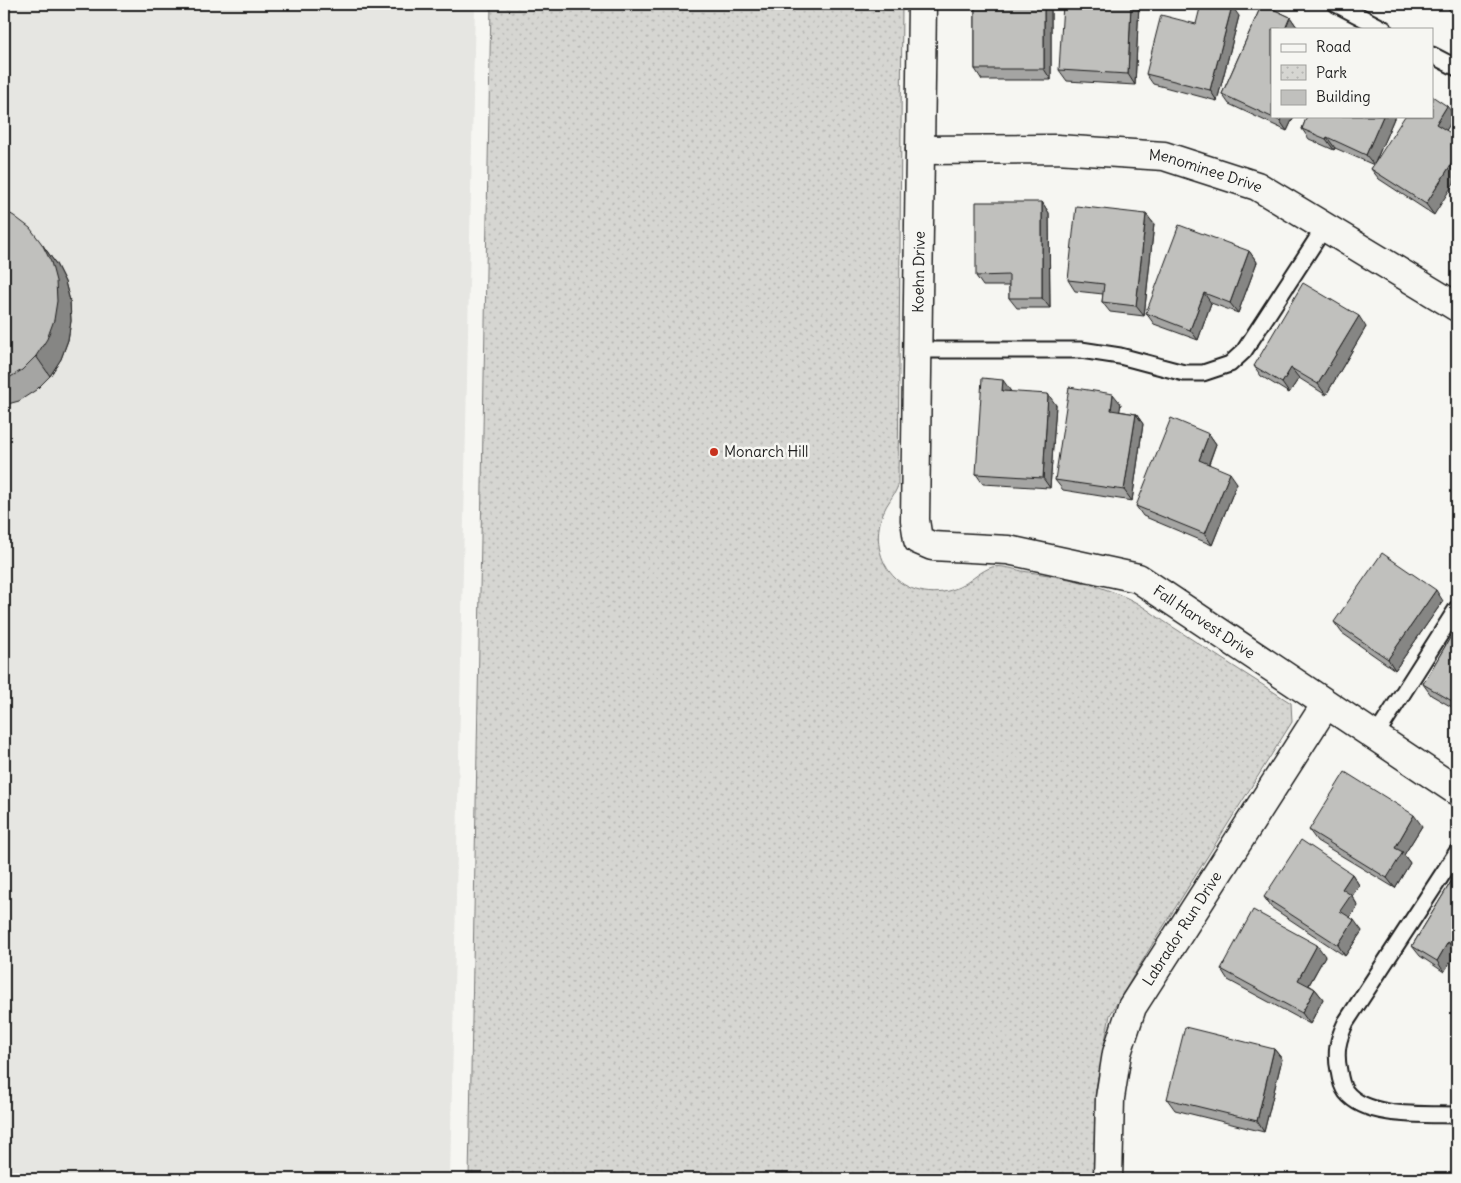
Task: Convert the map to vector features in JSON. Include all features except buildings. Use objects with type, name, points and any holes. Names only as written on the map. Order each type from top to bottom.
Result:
[{"type":"street","name":"Koehn Drive","points":[[918,540],[915,520],[922,4]]},
{"type":"street","name":"Menominee Drive","points":[[920,150],[1057,149],[1164,156],[1257,186],[1457,307]]},
{"type":"street","name":"Fall Harvest Drive","points":[[918,540],[932,546],[1008,550],[1138,578],[1457,792]]},
{"type":"street","name":"Labrador Run Drive","points":[[1108,1179],[1110,1098],[1117,1053],[1132,1007],[1326,704]]},
{"type":"lane","points":[[1336,4],[1382,28]]},
{"type":"lane","points":[[1434,56],[1457,68]]},
{"type":"lane","points":[[918,350],[1081,350],[1120,356],[1184,373],[1203,373],[1230,364],[1244,351],[1324,228]]},
{"type":"lane","points":[[1375,737],[1457,608]]},
{"type":"lane","points":[[1457,852],[1346,1022],[1337,1041],[1337,1062],[1346,1092],[1356,1102],[1375,1110],[1412,1114],[1457,1115]]},
{"type":"shaded area","points":[[4,4],[475,4],[450,1179],[4,1179]]},
{"type":"green space","points":[[491,4],[902,4],[898,486],[886,506],[880,521],[879,548],[885,565],[896,579],[903,584],[920,591],[938,593],[955,589],[992,567],[1062,577],[1100,587],[1138,604],[1291,703],[1292,722],[1110,1015],[1096,1088],[1093,1179],[469,1179]]},
{"type":"place","name":"Monarch Hill","points":[[714,452]]}]
